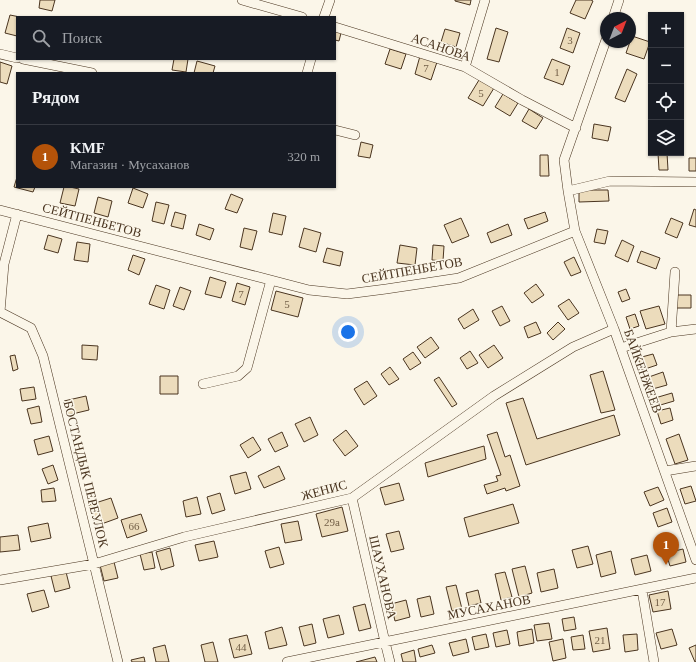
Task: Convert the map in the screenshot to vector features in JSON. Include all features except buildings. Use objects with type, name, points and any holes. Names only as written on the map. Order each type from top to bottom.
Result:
[{"type":"street","points":[[242,0],[298,16]]},
{"type":"street","points":[[324,16],[330,0]]},
{"type":"street","points":[[465,66],[485,0]]},
{"type":"street","points":[[615,12],[620,0]]},
{"type":"street","name":"АСАНОВА","points":[[336,27],[465,66],[522,100],[576,128]]},
{"type":"street","name":"БАЙКЕНЖЕЕВ","points":[[603,48],[564,160],[575,231],[621,348],[696,560]]},
{"type":"street","points":[[0,54],[16,58]]},
{"type":"street","points":[[28,60],[87,72]]},
{"type":"street","points":[[307,72],[311,60]]},
{"type":"street","points":[[336,130],[355,135]]},
{"type":"street","points":[[568,191],[610,181],[696,182]]},
{"type":"street","name":"СЕЙТПЕНБЕТОВ","points":[[0,210],[309,290],[347,294],[459,278],[575,231]]},
{"type":"street","name":"БОСТАНДЫК ПЕРЕУЛОК","points":[[17,214],[4,264],[0,312],[31,328],[44,356],[118,662]]},
{"type":"street","points":[[671,332],[675,272]]},
{"type":"street","points":[[203,384],[238,376],[247,368],[271,280]]},
{"type":"street","name":"ЖЕНИС","points":[[0,580],[94,564],[184,537],[352,498],[494,396],[573,347],[614,329]]},
{"type":"street","points":[[621,348],[671,332],[696,329]]},
{"type":"street","points":[[665,471],[696,466]]},
{"type":"street","name":"ШАУХАНОВА","points":[[352,498],[384,642],[390,662]]},
{"type":"street","name":"МУСАХАНОВ","points":[[287,662],[696,578]]},
{"type":"street","points":[[642,590],[654,662]]},
{"type":"place","name":"KMF","points":[[666,565]]}]
